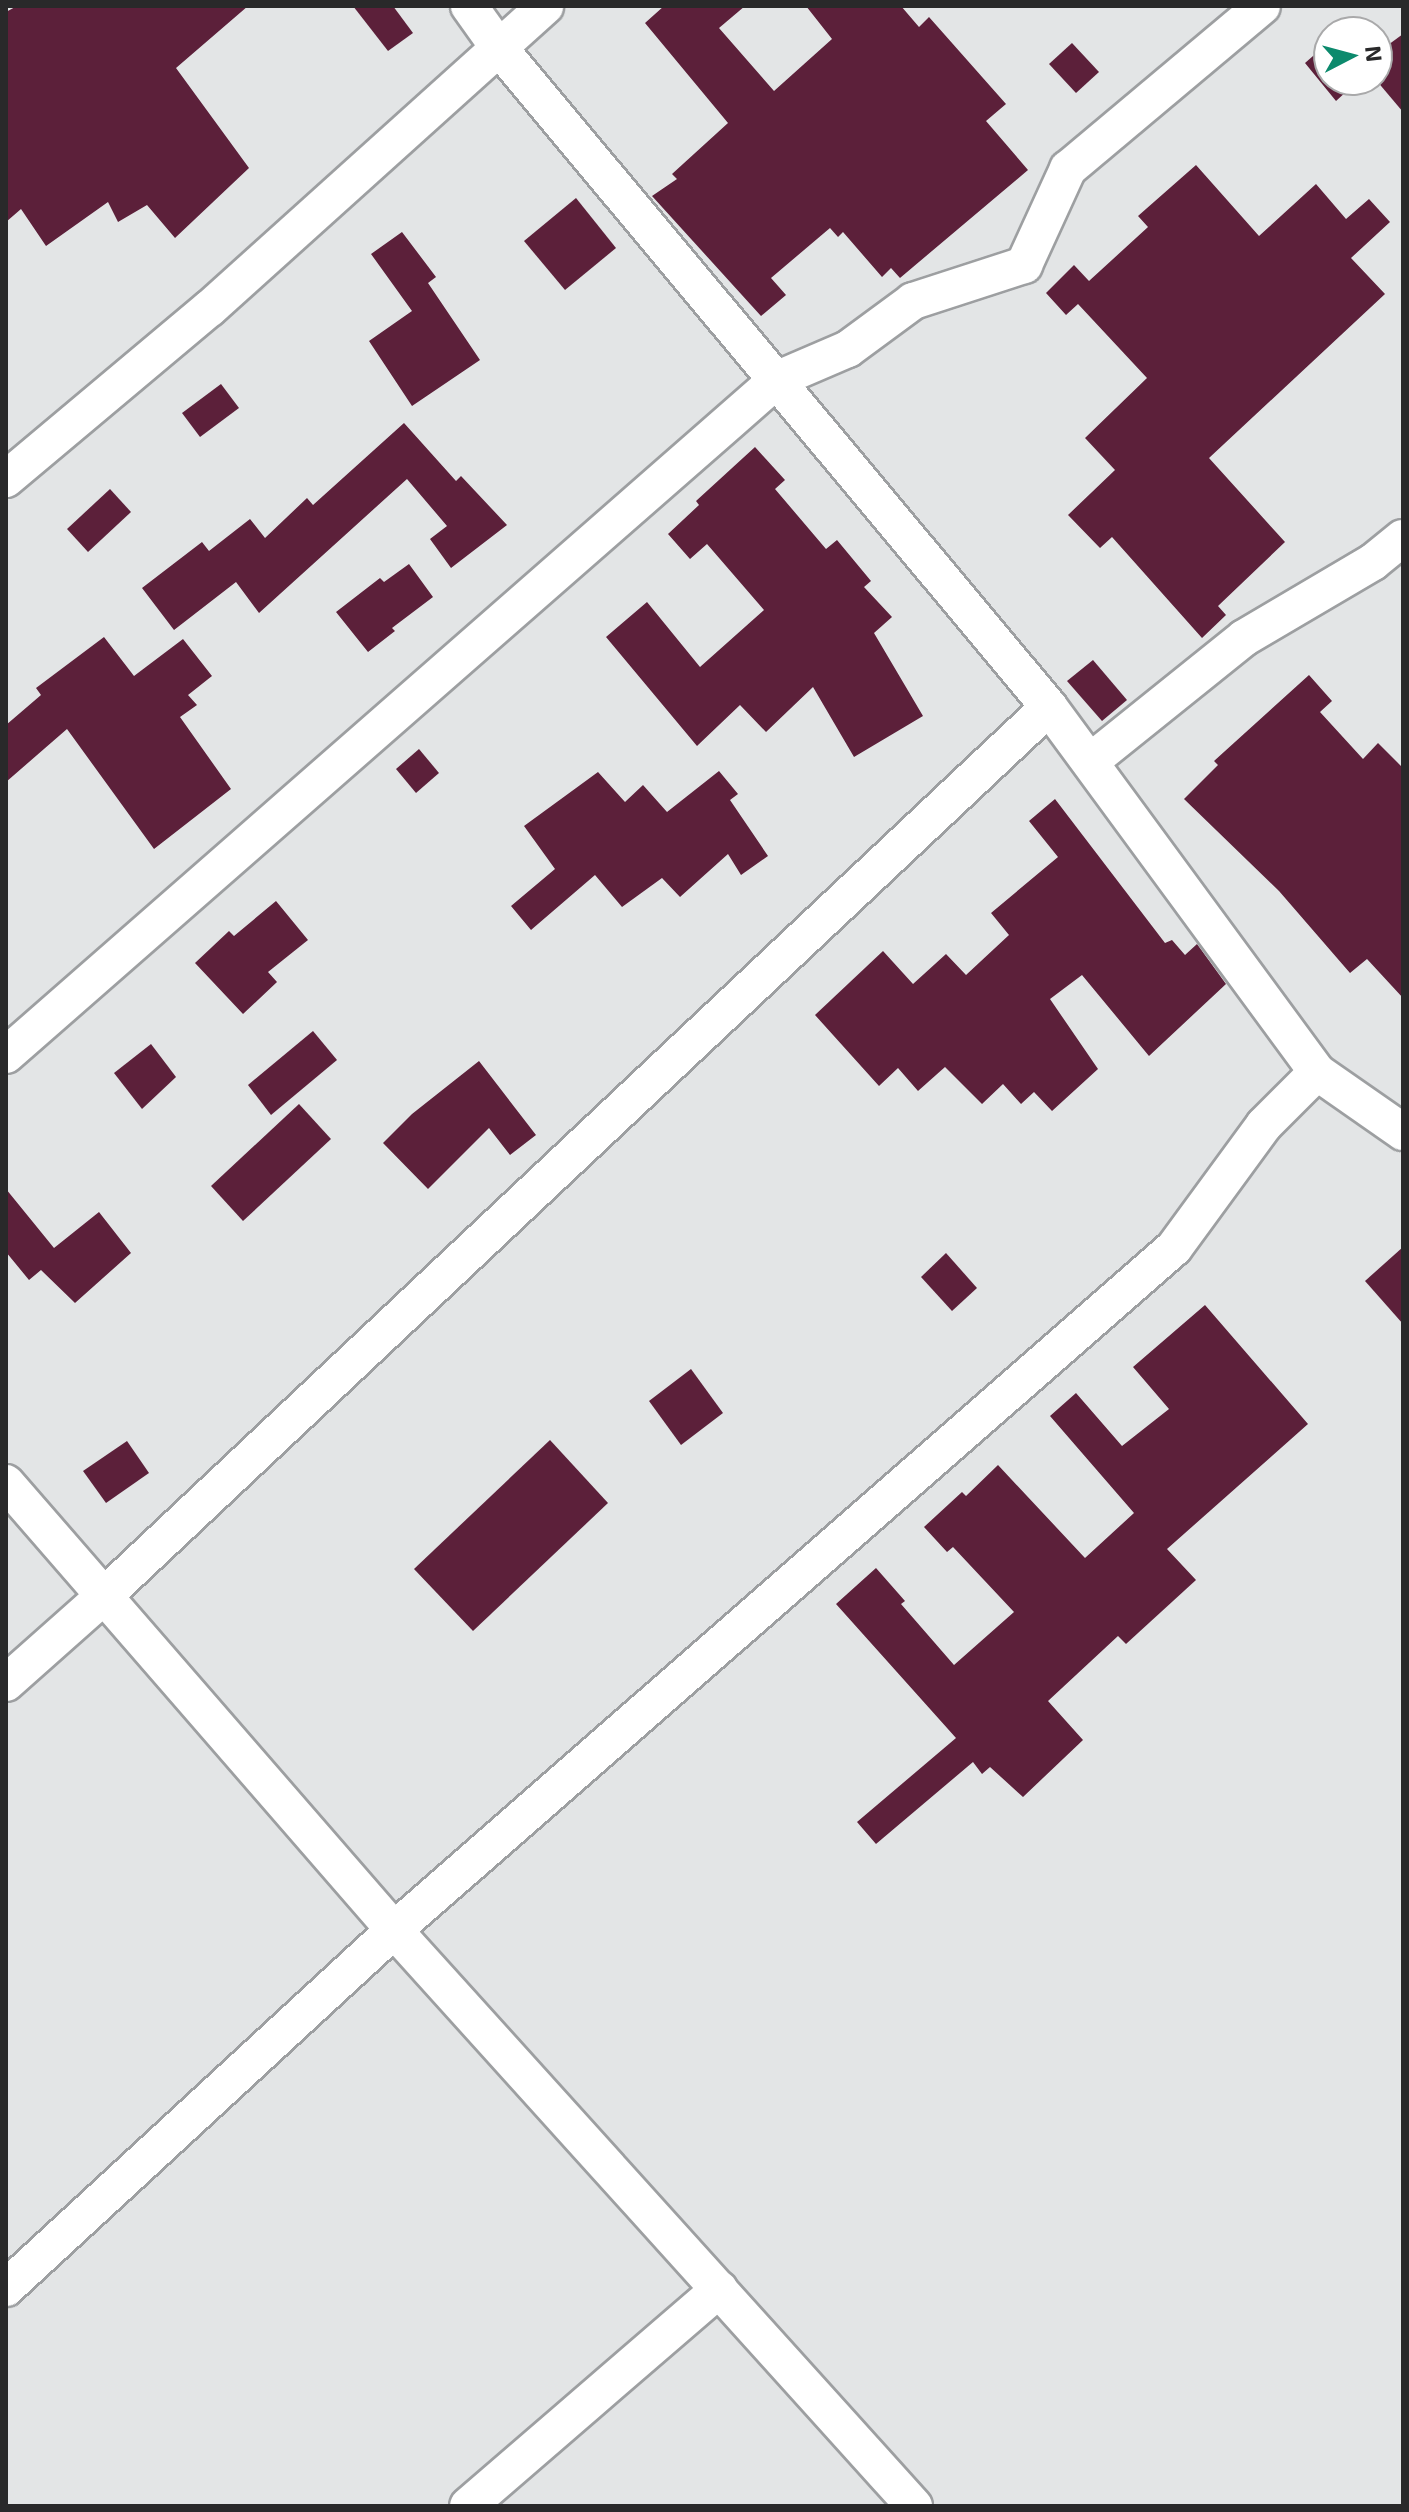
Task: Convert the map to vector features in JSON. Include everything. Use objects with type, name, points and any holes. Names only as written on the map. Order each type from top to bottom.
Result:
[{"type":"street","points":[[469,6],[499,48],[1049,707],[1317,1072],[1403,1132]]},
{"type":"street","points":[[6,479],[210,308],[545,6]]},
{"type":"street","points":[[6,1055],[778,379],[848,349],[913,301],[1024,265],[1068,169],[1262,6]]},
{"type":"street","points":[[1091,761],[1244,638],[1373,562],[1403,538]]},
{"type":"street","points":[[6,1683],[104,1596],[1049,707]]},
{"type":"street","points":[[6,2288],[394,1930],[1174,1248],[1264,1125],[1317,1072]]},
{"type":"street","points":[[6,1483],[394,1930],[914,2506]]},
{"type":"street","points":[[468,2506],[719,2289]]},
{"type":"building","points":[[17,6],[248,6],[176,68],[249,168],[175,238],[147,205],[118,222],[108,202],[46,246],[21,209],[6,222],[6,12]]},
{"type":"building","points":[[353,6],[393,6],[413,33],[388,51]]},
{"type":"building","points":[[664,6],[745,6],[719,28],[774,91],[832,39],[806,6],[901,6],[919,27],[929,17],[1006,104],[986,121],[1028,170],[900,278],[891,268],[882,277],[843,232],[838,237],[830,228],[771,278],[786,295],[761,316],[652,196],[677,179],[672,174],[728,123],[645,23]]},
{"type":"building","points":[[1403,34],[1403,112],[1390,96],[1393,96],[1393,41]]},
{"type":"building","points":[[1072,43],[1099,72],[1076,93],[1049,64]]},
{"type":"building","points":[[1313,56],[1313,73],[1305,63]]},
{"type":"building","points":[[1196,165],[1259,236],[1316,184],[1346,219],[1369,199],[1390,222],[1351,258],[1385,294],[1209,458],[1285,542],[1218,606],[1226,615],[1202,638],[1112,537],[1100,548],[1068,515],[1115,470],[1085,438],[1147,378],[1078,304],[1066,315],[1046,293],[1074,265],[1089,281],[1148,227],[1138,216]]},
{"type":"building","points":[[576,198],[616,248],[565,290],[524,241]]},
{"type":"building","points":[[402,232],[436,277],[428,283],[480,360],[412,406],[369,341],[412,311],[371,254]]},
{"type":"building","points":[[221,384],[239,408],[200,437],[182,413]]},
{"type":"building","points":[[404,423],[456,481],[461,476],[507,525],[451,568],[430,539],[447,526],[407,479],[259,613],[236,582],[174,630],[142,588],[202,542],[209,551],[250,519],[265,538],[307,498],[313,505]]},
{"type":"building","points":[[755,447],[785,480],[775,489],[826,549],[837,540],[871,581],[864,587],[892,617],[874,633],[923,716],[854,757],[813,687],[766,732],[740,705],[697,746],[606,637],[647,602],[700,667],[764,610],[707,544],[690,559],[668,534],[699,505],[696,501]]},
{"type":"building","points":[[110,489],[131,512],[88,552],[67,529]]},
{"type":"building","points":[[409,564],[433,597],[392,628],[395,631],[368,652],[336,612],[380,578],[384,582]]},
{"type":"building","points":[[104,637],[134,676],[183,639],[212,676],[188,695],[197,705],[180,717],[231,789],[154,849],[67,729],[6,782],[6,725],[41,695],[36,688]]},
{"type":"building","points":[[1093,660],[1127,700],[1102,721],[1067,681]]},
{"type":"building","points":[[1309,675],[1332,701],[1320,712],[1363,759],[1378,743],[1403,768],[1403,998],[1367,959],[1350,973],[1279,891],[1184,799],[1218,765],[1214,761]]},
{"type":"building","points":[[419,749],[439,773],[416,793],[396,769]]},
{"type":"building","points":[[719,771],[738,794],[730,800],[768,856],[741,875],[728,854],[680,897],[662,878],[622,907],[595,875],[531,930],[511,906],[555,869],[524,826],[598,772],[625,802],[643,785],[667,812]]},
{"type":"building","points":[[1055,799],[1165,943],[1172,940],[1185,955],[1197,944],[1226,984],[1149,1056],[1082,975],[1050,999],[1098,1069],[1052,1111],[1034,1092],[1021,1104],[1003,1084],[982,1104],[945,1067],[918,1091],[898,1068],[879,1086],[815,1015],[883,951],[913,984],[946,954],[966,975],[1009,935],[991,913],[1058,857],[1029,821]]},
{"type":"building","points":[[276,901],[308,940],[268,972],[277,982],[243,1014],[195,963],[229,931],[234,936]]},
{"type":"building","points":[[313,1031],[337,1060],[271,1115],[248,1085]]},
{"type":"building","points":[[151,1044],[176,1077],[142,1109],[114,1073]]},
{"type":"building","points":[[479,1061],[536,1135],[510,1155],[489,1128],[428,1189],[383,1143],[412,1114]]},
{"type":"building","points":[[299,1104],[331,1139],[243,1221],[211,1186]]},
{"type":"building","points":[[6,1189],[54,1248],[99,1212],[131,1253],[75,1303],[41,1270],[29,1280],[6,1252]]},
{"type":"building","points":[[1403,1247],[1403,1324],[1365,1281]]},
{"type":"building","points":[[946,1253],[977,1288],[952,1311],[921,1277]]},
{"type":"building","points":[[1205,1305],[1308,1424],[1167,1549],[1196,1580],[1126,1644],[1118,1636],[1048,1701],[1083,1740],[1023,1797],[990,1767],[982,1774],[973,1762],[876,1844],[857,1822],[956,1738],[836,1604],[876,1568],[905,1601],[901,1604],[954,1665],[1014,1612],[953,1547],[947,1552],[924,1527],[962,1492],[966,1496],[998,1465],[1085,1558],[1134,1513],[1050,1416],[1076,1393],[1122,1446],[1169,1409],[1133,1367]]},
{"type":"building","points":[[691,1369],[723,1413],[681,1445],[649,1401]]},
{"type":"building","points":[[550,1440],[608,1503],[473,1631],[414,1569]]},
{"type":"building","points":[[127,1441],[149,1473],[106,1503],[83,1471]]}]
